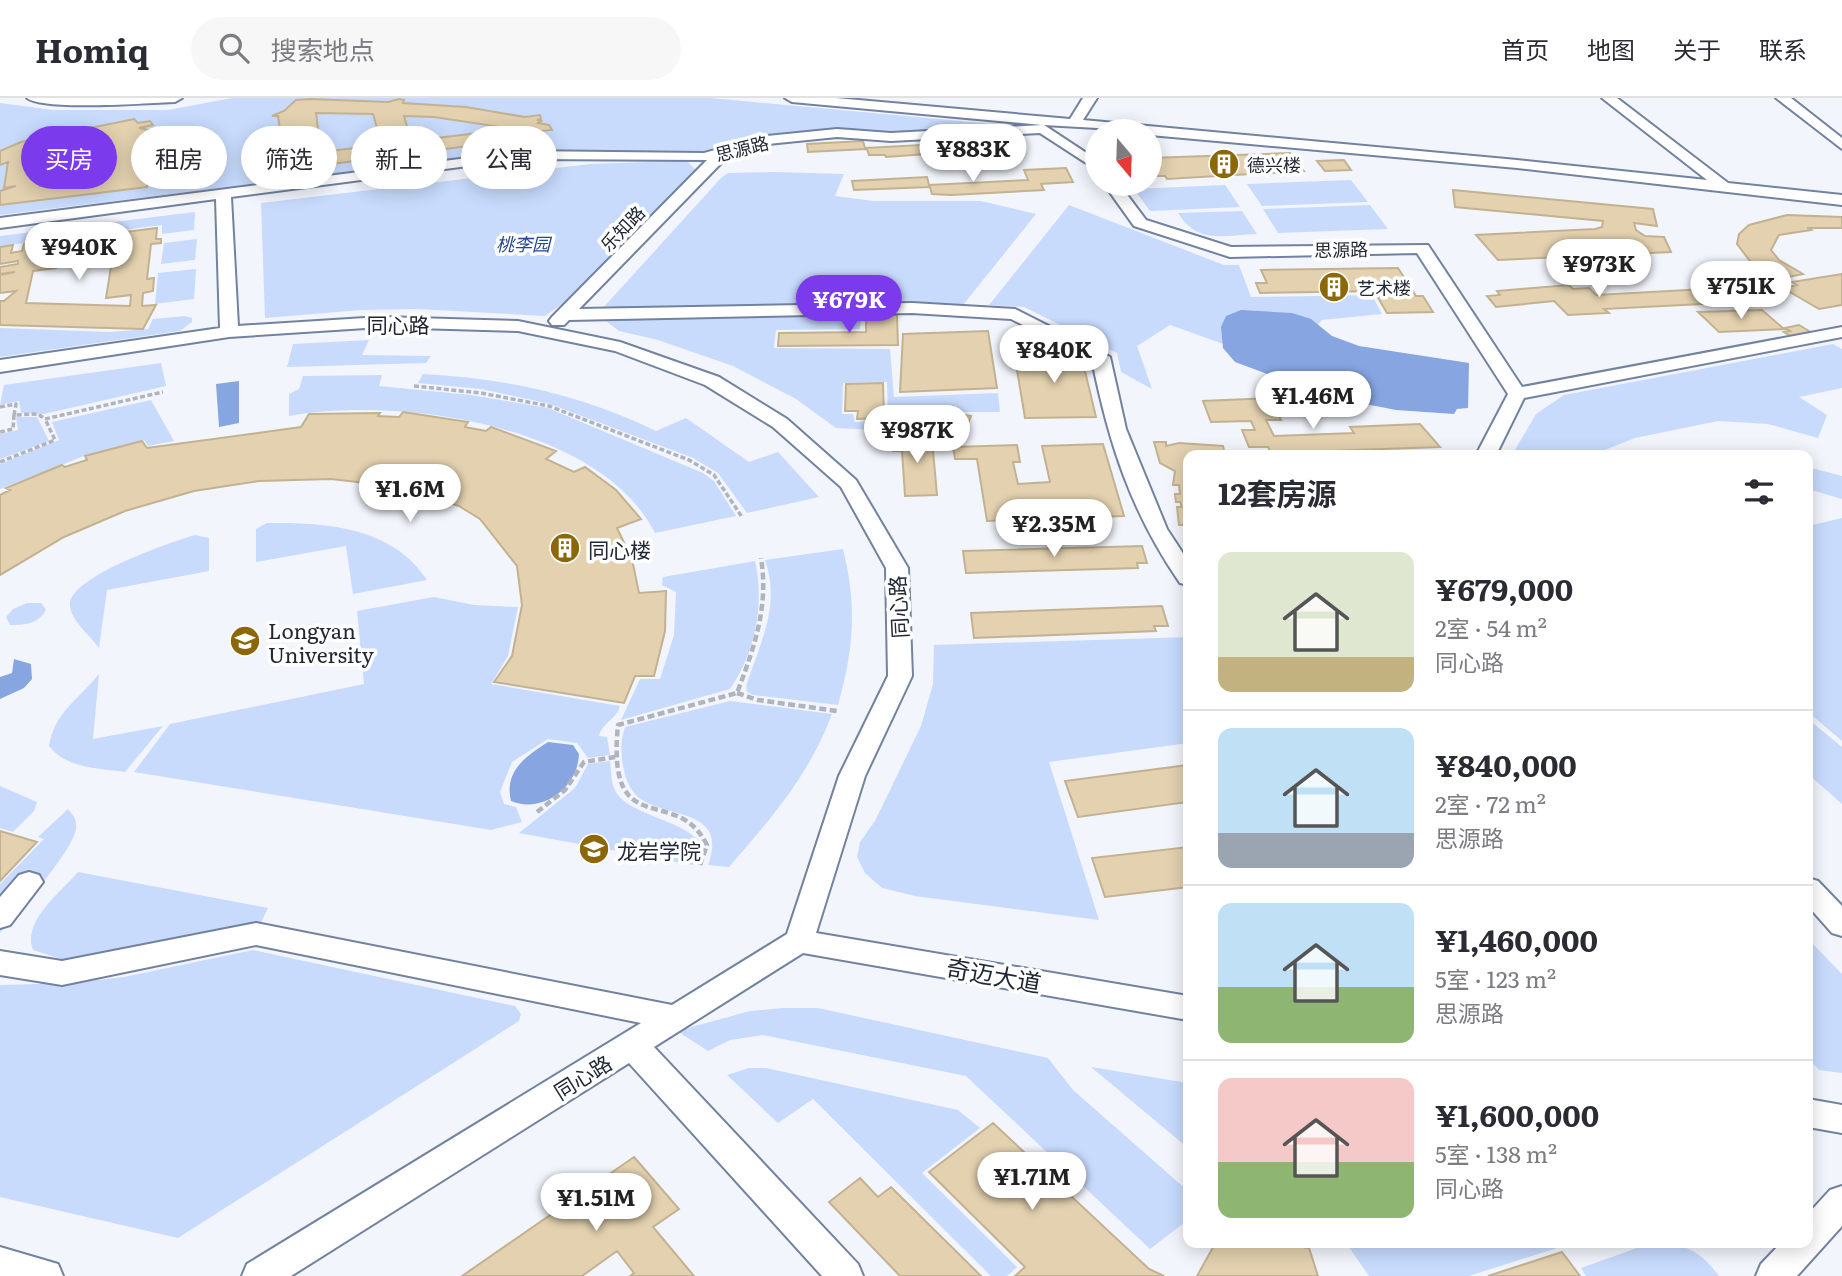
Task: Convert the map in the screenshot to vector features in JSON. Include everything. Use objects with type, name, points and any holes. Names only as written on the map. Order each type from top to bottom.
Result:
[{"type":"street","points":[[34,98],[78,101],[174,98]]},
{"type":"street","points":[[792,98],[1517,164],[1842,200]]},
{"type":"street","points":[[1075,123],[1090,98]]},
{"type":"street","points":[[1609,98],[1724,187]]},
{"type":"street","points":[[1783,98],[1842,145]]},
{"type":"street","name":"思源路","points":[[0,223],[522,155],[704,157],[767,140],[837,134],[891,137],[1043,129],[1085,158]]},
{"type":"street","name":"乐知路","points":[[548,332],[724,152]]},
{"type":"street","points":[[223,194],[229,332]]},
{"type":"street","name":"思源路","points":[[1120,196],[1140,223],[1230,252],[1422,248],[1517,394]]},
{"type":"street","points":[[564,315],[912,308],[1015,314],[1101,357],[1116,429],[1156,529],[1183,570]]},
{"type":"street","name":"同心路","points":[[0,366],[229,332],[381,322],[518,326],[620,346],[712,381],[780,423],[849,484],[897,568],[900,676],[852,776],[799,941],[260,1276]]},
{"type":"street","points":[[1489,450],[1517,394],[1842,332]]},
{"type":"street","points":[[0,917],[29,882]]},
{"type":"street","points":[[1813,893],[1842,925]]},
{"type":"street","points":[[0,963],[62,973],[256,934],[676,1018]]},
{"type":"street","name":"奇迈大道","points":[[799,941],[1183,1007]]},
{"type":"street","points":[[632,1045],[845,1276]]},
{"type":"street","points":[[1813,1114],[1842,1119]]},
{"type":"street","points":[[1813,1233],[1842,1201]]},
{"type":"street","points":[[1774,1276],[1800,1248]]},
{"type":"street","points":[[0,1263],[45,1276]]},
{"type":"path","points":[[414,386],[481,393],[549,406],[689,460],[714,475],[742,517]]},
{"type":"path","points":[[45,419],[163,392]]},
{"type":"path","points":[[0,407],[16,404],[13,429],[0,432]]},
{"type":"path","points":[[0,461],[55,440],[45,419],[38,414],[14,415]]},
{"type":"path","points":[[737,693],[764,612],[766,579],[761,558]]},
{"type":"path","points":[[700,865],[707,845],[702,834],[676,817],[632,800],[622,787],[615,757],[618,725],[737,693],[758,700],[837,711]]},
{"type":"path","points":[[537,812],[577,779],[584,762],[615,757]]},
{"type":"green space","points":[[232,98],[711,98],[1026,127],[892,134],[836,130],[761,136],[699,152],[557,151],[557,126],[461,126],[461,159],[447,160],[447,126],[351,126],[351,172],[337,174],[337,126],[241,126],[241,186],[227,187],[227,126],[131,126],[131,189],[212,189],[0,215],[0,103],[53,110],[168,110]]},
{"type":"green space","name":"桃李园","points":[[677,161],[688,162],[696,170],[568,300],[545,316],[417,309],[361,310],[265,318],[261,203],[379,189],[447,189],[447,181],[461,179],[461,189],[557,189],[557,168]]},
{"type":"green space","points":[[728,173],[844,174],[835,196],[874,201],[981,201],[1036,214],[963,305],[905,302],[602,309],[721,178]]},
{"type":"green space","points":[[1351,180],[1368,202],[1262,206],[1247,184]]},
{"type":"green space","points":[[1225,185],[1240,207],[1150,211],[1139,196],[1162,196],[1162,188]]},
{"type":"green space","points":[[1069,205],[1224,265],[1239,265],[1251,297],[1372,295],[1382,314],[1322,320],[1285,366],[1170,325],[1137,346],[1152,389],[1121,372],[1117,353],[1024,307],[989,305]]},
{"type":"green space","points":[[1370,205],[1388,229],[1278,233],[1263,209]]},
{"type":"green space","points":[[1242,211],[1257,234],[1203,234],[1194,230],[1178,213]]},
{"type":"green space","points":[[195,212],[194,230],[162,234],[162,225],[0,246],[0,236]]},
{"type":"green space","points":[[197,239],[195,260],[161,264],[164,243]]},
{"type":"green space","points":[[196,269],[194,299],[155,304],[158,273]]},
{"type":"green space","points":[[862,313],[860,329],[776,330],[774,348],[890,349],[894,397],[998,393],[1000,412],[944,412],[924,432],[888,423],[887,382],[843,383],[842,414],[853,414],[855,422],[873,421],[873,430],[836,428],[796,399],[733,366],[658,340],[619,331],[606,321],[606,317]]},
{"type":"green space","points":[[185,316],[192,318],[192,322],[180,331],[0,357],[0,328],[111,332],[148,329],[153,319]]},
{"type":"green space","points":[[369,340],[362,355],[431,356],[426,363],[287,367],[293,344]]},
{"type":"green space","points":[[1833,344],[1842,349],[1842,388],[1799,397],[1827,415],[1818,438],[1768,424],[1718,421],[1635,438],[1605,450],[1515,450],[1536,414],[1564,395]]},
{"type":"green space","points":[[161,363],[166,386],[44,414],[21,413],[19,401],[0,405],[4,385]]},
{"type":"green space","points":[[423,374],[484,380],[542,390],[600,407],[656,431],[686,418],[749,462],[778,452],[819,497],[747,513],[718,473],[693,458],[550,404],[481,389],[418,383]]},
{"type":"green space","points":[[382,375],[379,386],[471,395],[548,408],[703,473],[714,481],[736,516],[655,533],[628,496],[590,466],[544,443],[492,426],[438,415],[384,411],[333,411],[289,416],[289,394],[299,389],[303,376]]},
{"type":"green space","points":[[151,400],[174,441],[148,446],[144,440],[84,456],[0,489],[0,464],[59,440],[52,422]]},
{"type":"green space","points":[[16,417],[37,417],[49,441],[0,459],[0,434],[18,430]]},
{"type":"green space","points":[[1813,468],[1842,476],[1842,499],[1813,490]]},
{"type":"green space","points":[[1842,518],[1842,741],[1813,716],[1813,525]]},
{"type":"green space","points":[[267,523],[334,527],[377,538],[413,562],[427,580],[353,594],[346,546],[256,562],[256,529]]},
{"type":"green space","points":[[195,535],[209,538],[209,571],[107,590],[99,648],[73,616],[70,604],[75,593],[87,582],[124,562]]},
{"type":"green space","points":[[843,549],[850,589],[852,627],[838,705],[753,695],[747,692],[746,686],[770,609],[771,593],[765,560]]},
{"type":"green space","points":[[755,561],[759,594],[756,628],[746,660],[730,689],[621,720],[640,679],[660,679],[674,635],[676,592],[662,585],[663,577]]},
{"type":"green space","points":[[434,597],[474,605],[518,607],[508,656],[491,684],[620,706],[599,736],[607,737],[610,755],[588,758],[577,743],[548,739],[512,762],[500,792],[504,804],[516,807],[522,822],[491,830],[134,772],[170,724],[364,684],[357,611]]},
{"type":"green space","points":[[27,603],[41,603],[46,610],[31,623],[10,625],[6,617],[13,609]]},
{"type":"green space","points":[[1183,637],[1183,744],[1049,762],[1099,920],[915,896],[882,888],[865,873],[857,857],[860,842],[875,821],[921,726],[933,684],[934,645]]},
{"type":"green space","points":[[99,674],[93,739],[163,726],[125,772],[74,763],[56,754],[49,746],[62,715]]},
{"type":"green space","points":[[730,701],[832,714],[801,776],[774,814],[729,867],[708,865],[712,847],[710,833],[703,824],[651,805],[635,794],[625,775],[621,747],[625,727]]},
{"type":"green space","points":[[1813,723],[1842,747],[1842,804],[1813,778]]},
{"type":"green space","points":[[610,761],[613,785],[619,797],[640,810],[679,827],[700,842],[693,865],[519,833],[575,788],[588,764]]},
{"type":"green space","points":[[0,786],[37,802],[34,811],[13,832],[0,828]]},
{"type":"green space","points":[[68,809],[76,822],[76,828],[66,851],[44,882],[0,933],[0,884],[44,839],[38,837]]},
{"type":"green space","points":[[78,872],[268,908],[258,929],[67,961],[33,950],[31,939],[38,918]]},
{"type":"green space","points":[[1813,944],[1842,974],[1842,1073],[1819,1070],[1813,1063]]},
{"type":"green space","points":[[253,950],[515,1006],[521,1014],[519,1021],[178,1238],[0,1197],[0,985],[73,983],[124,977]]},
{"type":"green space","points":[[818,1008],[1048,1058],[1073,1090],[1183,1187],[1183,1224],[1150,1249],[966,1076],[763,1035],[730,1040],[708,1051],[677,1031],[750,1011]]},
{"type":"green space","points":[[1091,1067],[1183,1082],[1183,1144]]},
{"type":"green space","points":[[749,1068],[766,1068],[958,1110],[980,1128],[922,1173],[1017,1267],[1007,1276],[991,1276],[813,1099],[778,1123],[727,1075]]},
{"type":"green space","points":[[1349,1248],[1557,1248],[1469,1276],[1369,1276]]},
{"type":"green space","points":[[1637,1248],[1687,1248],[1705,1260],[1719,1276],[1586,1276],[1581,1268]]},
{"type":"water","points":[[1241,310],[1292,313],[1311,319],[1332,336],[1359,346],[1469,363],[1468,408],[1457,409],[1454,414],[1396,410],[1360,403],[1302,387],[1235,362],[1223,348],[1221,327],[1226,316]]},
{"type":"water","points":[[239,381],[239,423],[219,427],[216,384]]},
{"type":"water","points":[[14,659],[31,664],[32,679],[24,688],[0,699],[0,677],[12,673]]},
{"type":"water","points":[[548,742],[573,745],[579,754],[572,778],[556,795],[546,801],[523,804],[511,801],[511,781],[518,766]]},
{"type":"building","points":[[399,99],[404,100],[403,103],[466,107],[525,117],[540,115],[541,119],[537,120],[541,121],[538,123],[550,126],[494,126],[434,117],[404,116],[407,126],[376,126],[373,114],[316,113],[318,126],[280,126],[278,116],[272,116],[284,111],[296,100],[388,102]]},
{"type":"building","points":[[134,119],[138,123],[150,121],[153,125],[131,126],[131,189],[0,205],[0,191],[16,186],[4,188],[8,162],[0,165],[0,151],[21,142],[21,189],[117,189],[117,126],[100,126]]},
{"type":"building","points":[[461,135],[461,147],[447,149],[447,137]]},
{"type":"building","points":[[863,141],[865,148],[979,142],[983,150],[886,157],[869,155],[867,149],[808,152],[807,144]]},
{"type":"building","points":[[351,149],[351,161],[337,163],[337,150]]},
{"type":"building","name":"德兴楼","points":[[1290,153],[1304,171],[1167,179],[1162,176],[1162,158]]},
{"type":"building","points":[[1344,160],[1351,170],[1325,171],[1317,161]]},
{"type":"building","points":[[1066,168],[1073,182],[1041,184],[1044,190],[951,195],[932,194],[930,187],[854,190],[852,181],[927,177],[929,185],[1028,180],[1024,170]]},
{"type":"building","points":[[1453,190],[1653,209],[1657,226],[1634,223],[1636,230],[1645,236],[1664,237],[1671,252],[1498,260],[1476,235],[1595,229],[1602,227],[1603,221],[1455,207]]},
{"type":"building","points":[[1787,215],[1842,217],[1842,228],[1807,228],[1811,230],[1779,235],[1771,250],[1779,260],[1803,274],[1778,279],[1753,265],[1737,244],[1739,234],[1749,225]]},
{"type":"building","points":[[157,228],[156,239],[161,239],[161,243],[151,244],[147,279],[154,278],[153,291],[143,293],[142,306],[156,305],[143,329],[0,325],[0,301],[4,301],[16,291],[0,293],[0,275],[15,272],[0,274],[0,267],[18,264],[18,261],[0,264],[0,247],[13,245],[11,253],[22,251],[24,244],[118,233],[117,240],[125,239],[126,232]],"holes":[[[130,247],[130,250],[110,255],[119,258],[112,260],[106,298],[131,295],[130,306],[26,303],[33,271],[56,268],[58,256]]]},
{"type":"building","name":"艺术楼","points":[[1398,268],[1416,296],[1423,296],[1433,312],[1387,313],[1377,296],[1382,296],[1379,291],[1260,293],[1256,283],[1267,283],[1261,270]]},
{"type":"building","points":[[1842,274],[1842,305],[1819,309],[1783,288],[1797,285],[1792,282]]},
{"type":"building","points":[[1742,283],[1757,297],[1718,299],[1703,285]]},
{"type":"building","points":[[1569,285],[1573,289],[1589,288],[1596,295],[1705,289],[1720,303],[1604,309],[1609,313],[1568,315],[1554,301],[1496,307],[1487,296],[1500,295],[1497,291]]},
{"type":"building","points":[[1762,310],[1784,329],[1719,332],[1698,312]]},
{"type":"building","points":[[866,315],[897,315],[898,345],[778,346],[779,333],[866,332]]},
{"type":"building","points":[[1799,325],[1814,334],[1794,338],[1784,332],[1790,331],[1785,328]]},
{"type":"building","points":[[988,331],[997,388],[900,392],[903,334]]},
{"type":"building","points":[[1080,350],[1096,417],[1025,418],[1014,352]]},
{"type":"building","points":[[883,383],[884,418],[857,419],[858,411],[845,411],[846,384]]},
{"type":"building","points":[[1271,398],[1281,420],[1266,420],[1274,436],[1354,433],[1350,427],[1420,424],[1440,447],[1270,450],[1268,447],[1249,447],[1242,430],[1255,430],[1251,421],[1211,422],[1203,401]]},
{"type":"building","name":"同心楼","points":[[403,412],[468,422],[465,427],[486,431],[491,427],[556,451],[546,459],[574,472],[585,467],[616,490],[641,519],[617,528],[632,559],[639,593],[666,591],[665,631],[654,676],[635,676],[624,703],[494,682],[512,656],[522,605],[517,566],[480,519],[459,506],[401,487],[331,479],[259,481],[194,491],[125,511],[64,537],[0,575],[0,495],[10,490],[6,488],[62,465],[65,467],[87,460],[85,456],[142,441],[147,448],[301,427],[309,414],[380,413],[378,416],[399,417]]},
{"type":"building","points":[[953,413],[971,416],[967,426],[948,421]]},
{"type":"building","points":[[942,424],[962,427],[958,438],[937,436]]},
{"type":"building","points":[[921,435],[922,439],[932,439],[937,495],[905,496],[902,451],[893,451],[892,436]]},
{"type":"building","points":[[1154,442],[1166,442],[1166,446],[1179,443],[1223,446],[1224,450],[1183,450],[1183,525],[1179,525],[1177,507],[1182,507],[1180,502],[1176,502],[1175,494],[1180,494],[1179,485],[1173,485],[1175,471],[1160,463]]},
{"type":"building","points":[[1103,444],[1124,516],[987,521],[977,459],[955,459],[953,447],[1017,445],[1020,462],[1013,462],[1018,484],[1050,482],[1042,446]]},
{"type":"building","points":[[1142,546],[1147,563],[1137,563],[1138,568],[966,573],[963,551]]},
{"type":"building","points":[[1162,606],[1168,626],[1154,626],[1156,631],[974,638],[971,613]]},
{"type":"building","points":[[1183,766],[1183,803],[1078,817],[1065,781]]},
{"type":"building","points":[[0,831],[37,842],[0,881]]},
{"type":"building","points":[[1183,848],[1183,888],[1105,897],[1092,858]]},
{"type":"building","points":[[993,1123],[1149,1269],[1164,1276],[1015,1276],[1025,1267],[929,1172]]},
{"type":"building","points":[[634,1157],[679,1209],[653,1227],[694,1276],[630,1276],[634,1273],[617,1251],[582,1276],[462,1276]]},
{"type":"building","points":[[860,1178],[878,1197],[891,1187],[981,1276],[900,1276],[829,1202]]},
{"type":"building","points":[[1213,1248],[1309,1248],[1318,1276],[1197,1276]]},
{"type":"building","points":[[1562,1252],[1580,1276],[1488,1276]]},
{"type":"place","name":"德兴楼","points":[[1224,164]]},
{"type":"place","name":"艺术楼","points":[[1334,287]]},
{"type":"place","name":"同心楼","points":[[565,548]]},
{"type":"place","name":"Longyan University","points":[[245,641]]},
{"type":"place","name":"龙岩学院","points":[[594,849]]}]
